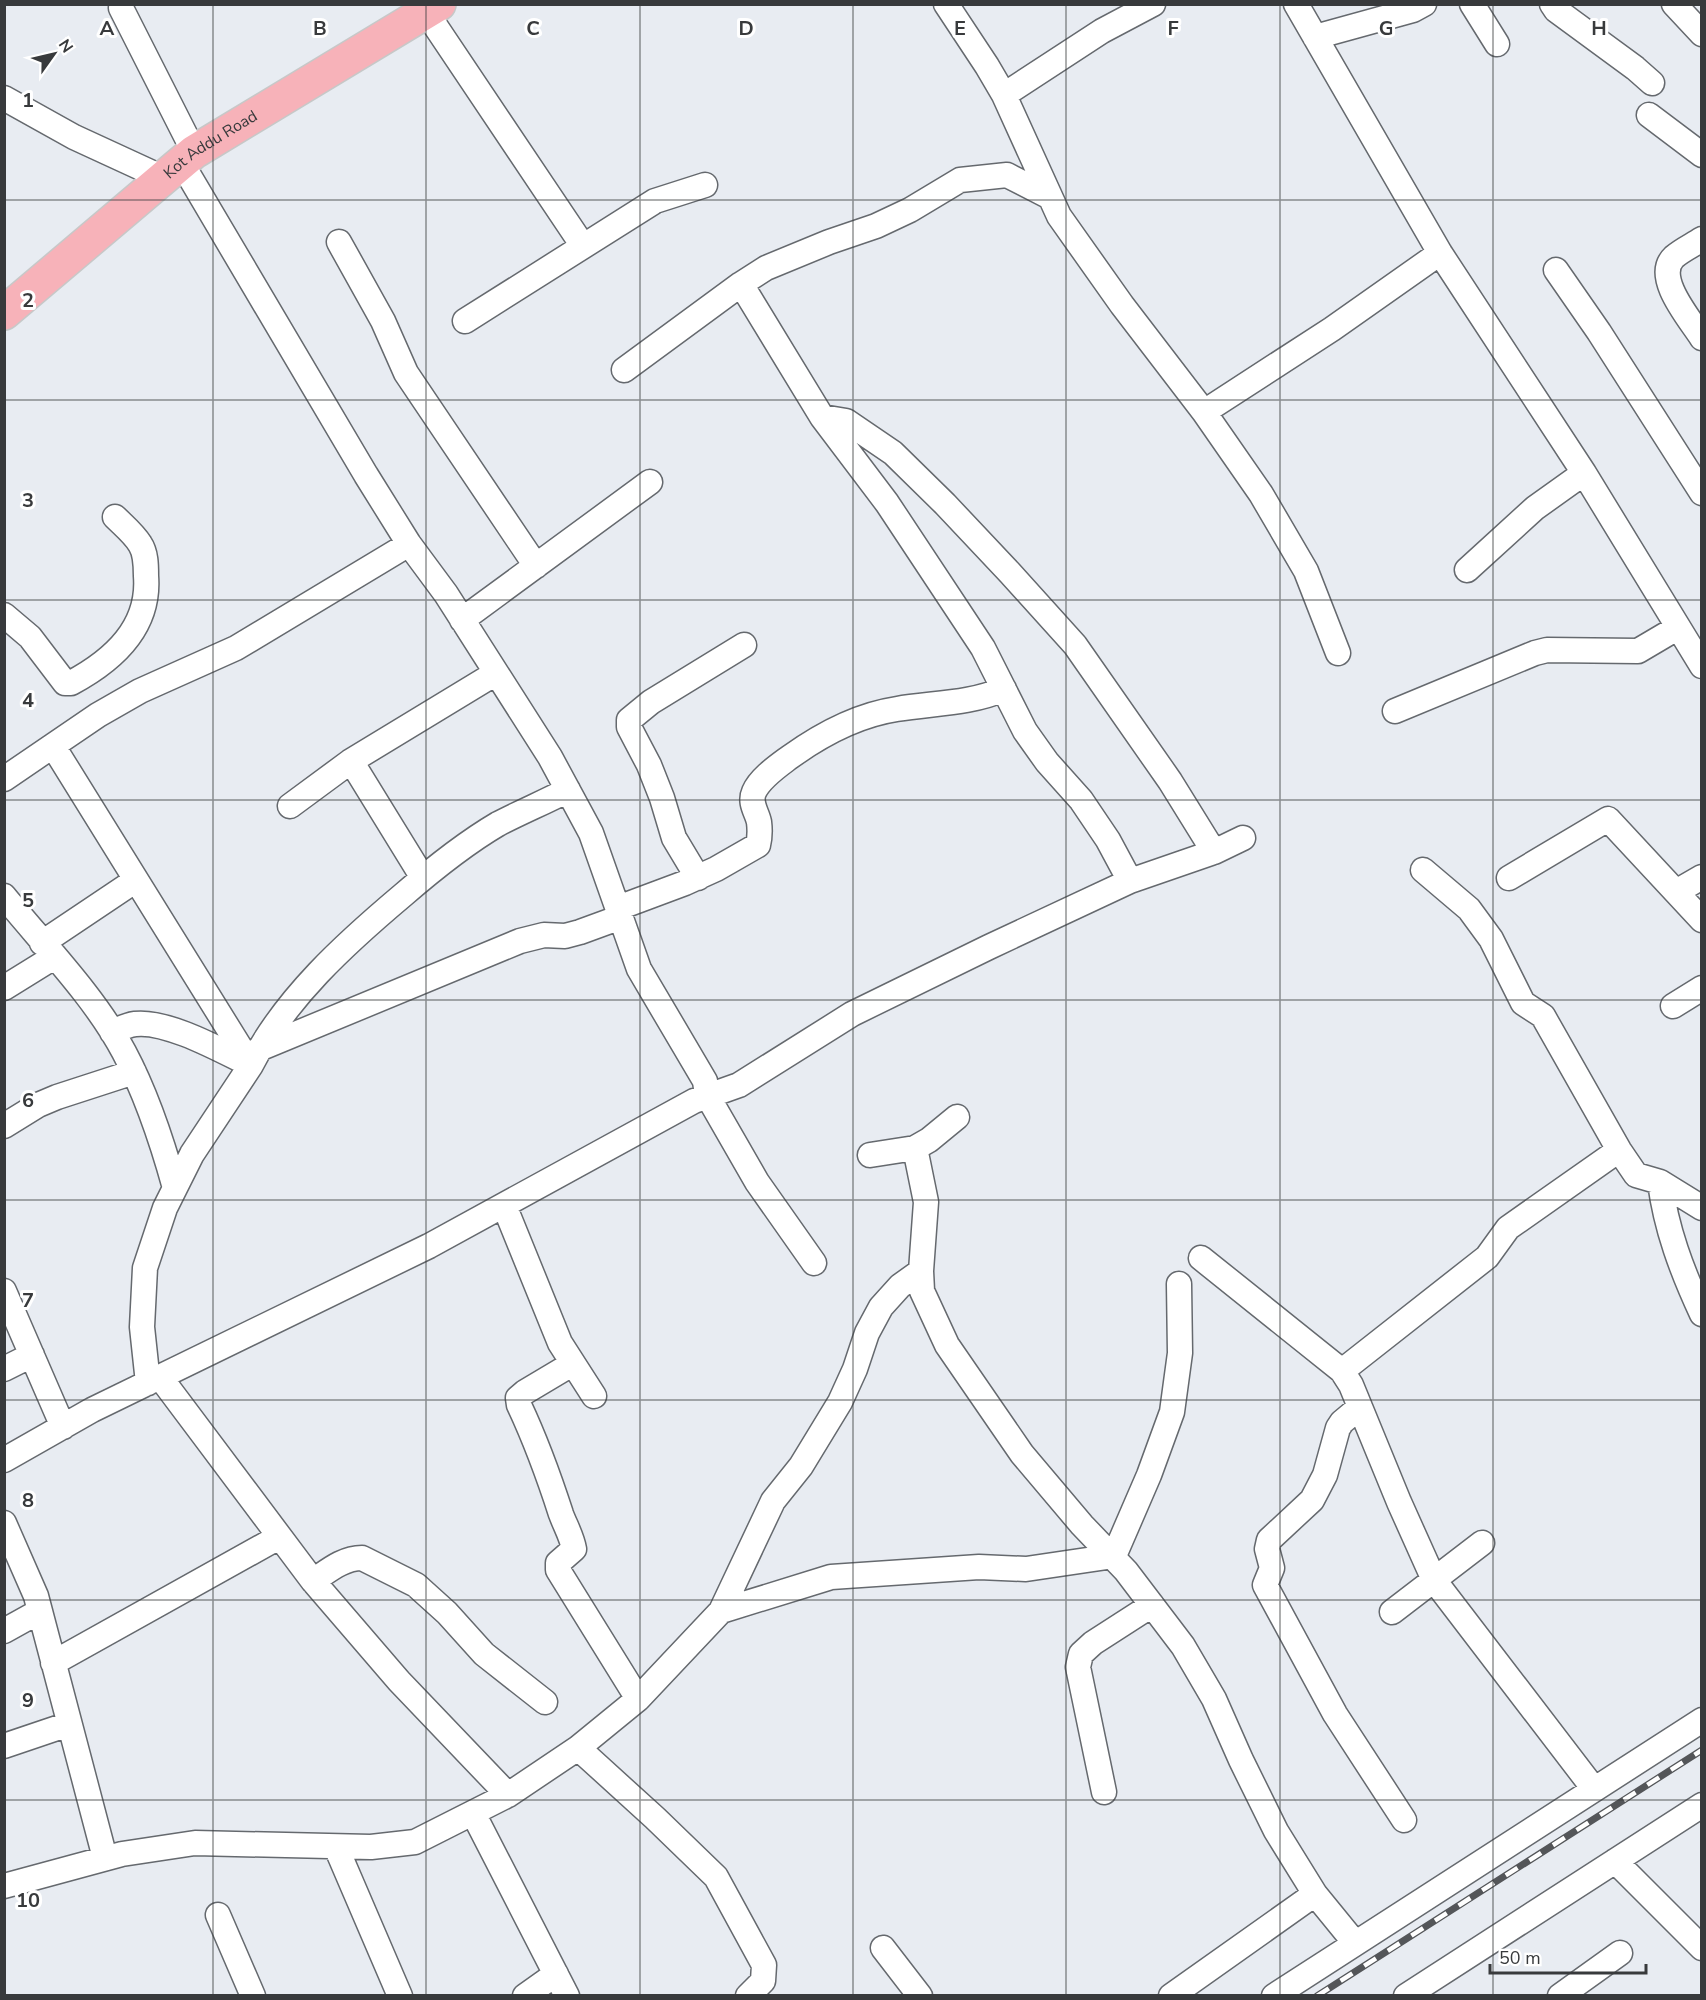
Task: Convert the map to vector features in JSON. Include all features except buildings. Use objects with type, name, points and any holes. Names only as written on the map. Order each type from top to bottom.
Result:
[{"type":"main road","name":"Kot Addu Road","points":[[4,313],[179,164],[419,11]]},
{"type":"street","points":[[946,4],[1004,95],[1059,216],[1204,412],[1261,494],[1306,572],[1338,653]]},
{"type":"street","points":[[1004,95],[1102,31],[1153,4]]},
{"type":"street","points":[[1296,4],[1440,253],[1584,472],[1677,628],[1699,656]]},
{"type":"street","points":[[1315,38],[1413,10],[1424,4]]},
{"type":"street","points":[[1472,4],[1497,44]]},
{"type":"street","points":[[1552,4],[1556,10],[1652,83]]},
{"type":"street","points":[[1674,4],[1701,34]]},
{"type":"street","points":[[121,8],[179,164],[409,544],[462,620],[550,757],[591,833],[639,969],[705,1081],[707,1095],[757,1182],[814,1263]]},
{"type":"street","points":[[419,11],[583,246]]},
{"type":"street","points":[[4,98],[74,137],[179,164]]},
{"type":"street","points":[[1649,115],[1701,155]]},
{"type":"street","points":[[624,370],[766,268],[829,242],[876,226],[909,210],[960,180],[1007,175],[1050,197]]},
{"type":"street","points":[[465,321],[655,201],[705,185]]},
{"type":"street","points":[[1701,239],[1673,258],[1667,269],[1668,284],[1701,338]]},
{"type":"street","points":[[339,242],[383,321],[406,373],[536,566]]},
{"type":"street","points":[[1204,412],[1332,329],[1440,253]]},
{"type":"street","points":[[1556,270],[1599,332],[1701,493]]},
{"type":"street","points":[[741,284],[822,417],[887,503],[983,648],[1024,731],[1047,762],[1081,800],[1108,840],[1130,881]]},
{"type":"street","points":[[822,417],[846,421],[893,453],[945,504],[1075,645],[1170,781],[1214,852]]},
{"type":"street","points":[[1467,570],[1535,508],[1584,472]]},
{"type":"street","points":[[462,620],[650,482]]},
{"type":"street","points":[[4,615],[30,637],[65,683],[80,678],[105,662],[135,629],[144,611],[147,590],[145,561],[141,546],[114,517]]},
{"type":"street","points":[[4,779],[98,715],[140,691],[236,648],[409,544]]},
{"type":"street","points":[[1395,711],[1535,653],[1638,651],[1677,628]]},
{"type":"street","points":[[698,878],[674,838],[662,798],[649,765],[629,727],[629,720],[651,702],[744,645]]},
{"type":"street","points":[[290,806],[351,761],[496,673]]},
{"type":"street","points":[[112,1032],[135,1024],[157,1026],[255,1057],[520,942],[544,935],[565,936],[580,932],[698,878],[758,845],[760,833],[752,795],[757,785],[814,739],[872,714],[986,697],[1004,689]]},
{"type":"street","points":[[53,746],[136,880],[255,1057]]},
{"type":"street","points":[[351,761],[423,878]]},
{"type":"street","points":[[508,1795],[399,1681],[313,1581],[154,1380],[142,1327],[145,1268],[165,1208],[192,1154],[255,1057],[298,997],[323,968],[387,908],[443,861],[498,824],[568,790]]},
{"type":"street","points":[[1509,878],[1608,819],[1701,920]]},
{"type":"street","points":[[4,1460],[92,1410],[429,1246],[707,1095],[739,1085],[852,1014],[989,946],[1130,881],[1214,852],[1243,838]]},
{"type":"street","points":[[1423,870],[1469,909],[1491,939],[1523,1003],[1543,1016],[1619,1150],[1636,1175],[1660,1182],[1701,1208]]},
{"type":"street","points":[[1676,892],[1701,877]]},
{"type":"street","points":[[4,988],[136,880]]},
{"type":"street","points":[[4,897],[78,985],[112,1032],[134,1072],[157,1126],[175,1188]]},
{"type":"street","points":[[1674,1006],[1701,988]]},
{"type":"street","points":[[4,1126],[38,1105],[57,1097],[134,1072]]},
{"type":"street","points":[[870,1155],[915,1148],[929,1140],[957,1117]]},
{"type":"street","points":[[915,1148],[926,1202],[921,1271],[922,1291],[947,1345],[1022,1454],[1082,1525],[1114,1556],[1183,1646],[1214,1699],[1276,1831],[1315,1894],[1355,1943]]},
{"type":"street","points":[[1342,1371],[1487,1257],[1508,1228],[1619,1150]]},
{"type":"street","points":[[1660,1182],[1663,1205],[1680,1266],[1701,1314]]},
{"type":"street","points":[[504,1205],[560,1343],[594,1396]]},
{"type":"street","points":[[1201,1258],[1342,1371],[1351,1385],[1434,1580],[1594,1789]]},
{"type":"street","points":[[4,1886],[122,1854],[195,1843],[371,1847],[415,1842],[508,1795],[578,1748],[638,1699],[721,1611],[773,1501],[801,1466],[840,1402],[855,1369],[867,1333],[881,1307],[900,1286],[921,1271]]},
{"type":"street","points":[[1114,1556],[1149,1475],[1172,1412],[1180,1353],[1179,1284]]},
{"type":"street","points":[[4,1291],[63,1427]]},
{"type":"street","points":[[4,1369],[32,1354]]},
{"type":"street","points":[[572,1364],[525,1392],[518,1398],[519,1406],[539,1448],[566,1529],[573,1542],[572,1553],[558,1563],[558,1570],[638,1699]]},
{"type":"street","points":[[1360,1407],[1338,1428],[1325,1475],[1312,1500],[1269,1540],[1267,1549],[1272,1568],[1265,1585],[1335,1714],[1404,1820]]},
{"type":"street","points":[[4,1523],[36,1596],[105,1858]]},
{"type":"street","points":[[53,1663],[279,1537]]},
{"type":"street","points":[[1392,1612],[1482,1544]]},
{"type":"street","points":[[721,1611],[831,1577],[979,1567],[1026,1569],[1114,1556]]},
{"type":"street","points":[[313,1581],[340,1563],[362,1558],[416,1585],[447,1613],[484,1654],[545,1702]]},
{"type":"street","points":[[1104,1792],[1078,1667],[1081,1654],[1093,1643],[1152,1605]]},
{"type":"street","points":[[4,1631],[39,1611]]},
{"type":"street","points":[[1274,1995],[1701,1720]]},
{"type":"street","points":[[4,1746],[69,1724]]},
{"type":"street","points":[[578,1748],[716,1877],[764,1965],[763,1981],[748,1995]]},
{"type":"street","points":[[1407,1995],[1701,1804]]},
{"type":"street","points":[[473,1813],[562,1985],[525,1995]]},
{"type":"street","points":[[336,1847],[400,1995]]},
{"type":"street","points":[[1614,1861],[1701,1948]]},
{"type":"street","points":[[1171,1995],[1315,1894]]},
{"type":"street","points":[[218,1915],[253,1995]]},
{"type":"street","points":[[883,1948],[920,1995]]},
{"type":"street","points":[[1560,1995],[1620,1953]]},
{"type":"railway","points":[[1317,1996],[1702,1750]]}]
